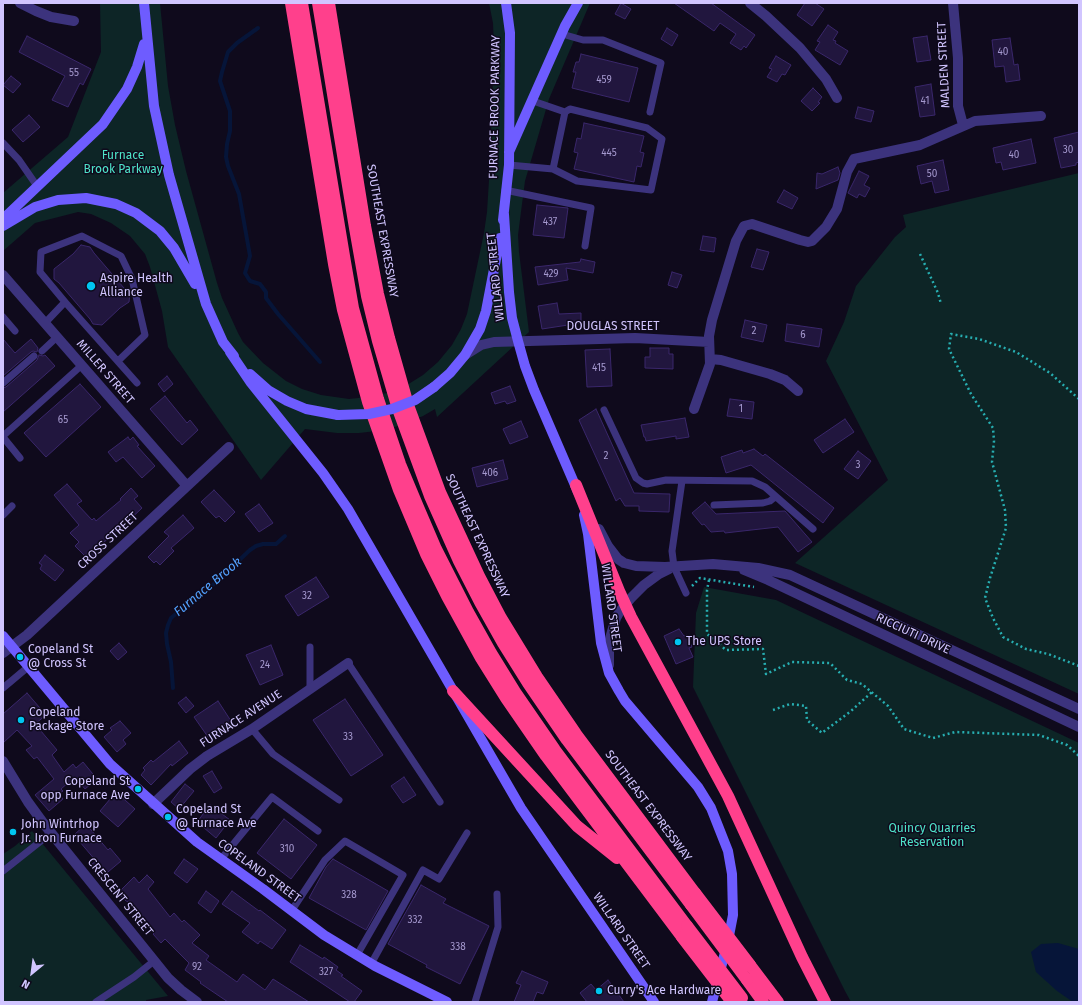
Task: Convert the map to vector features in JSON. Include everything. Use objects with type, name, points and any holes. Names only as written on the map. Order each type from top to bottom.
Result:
[{"type":"highway","points":[[291,3],[343,310],[366,397],[397,484],[429,559],[486,665],[533,737],[630,869],[685,931]]},
{"type":"highway","points":[[302,3],[354,308],[378,399],[400,464],[436,549],[491,653],[515,692],[685,931],[740,1001]]},
{"type":"highway","points":[[318,3],[367,296],[378,341],[396,401],[430,496],[469,581],[520,670],[567,740],[763,1002]]},
{"type":"highway","name":"SOUTHEAST EXPRESSWAY","points":[[329,3],[365,226],[378,294],[408,405],[440,492],[486,590],[512,637],[537,677],[585,747],[778,1002]]},
{"type":"highway","points":[[576,485],[625,604],[728,796],[802,957],[825,1002]]},
{"type":"highway","points":[[453,691],[577,826],[630,869]]},
{"type":"main road","name":"FURNACE BROOK PARKWAY","points":[[144,3],[152,88],[158,128],[169,175],[206,304]]},
{"type":"main road","name":"FURNACE BROOK PARKWAY","points":[[3,226],[35,207],[58,200],[86,198],[106,201],[126,208],[152,224],[168,239],[193,279],[223,342],[251,375],[277,396],[306,408],[327,414],[338,415],[369,414],[392,409],[415,400],[434,387],[450,373],[465,355],[478,333],[486,311],[498,254],[509,165],[510,33],[506,3]]},
{"type":"main road","points":[[508,154],[514,145],[562,34],[578,3]]},
{"type":"main road","name":"FURNACE BROOK PARKWAY","points":[[3,219],[96,132],[112,112],[127,89],[137,67],[144,45],[146,32]]},
{"type":"main road","name":"WILLARD STREET","points":[[504,214],[512,318],[525,366],[534,390],[576,485],[585,520],[601,643],[609,674],[626,701],[698,787],[711,808],[725,841],[732,874],[733,915],[728,941],[712,1002]]},
{"type":"main road","name":"WILLARD STREET","points":[[230,352],[251,383],[323,473],[340,497],[366,539],[529,822],[654,1002]]},
{"type":"main road","name":"COPELAND STREET","points":[[3,636],[7,650],[28,667],[110,764],[197,842],[292,910],[324,935],[371,964],[447,1002]]},
{"type":"street","points":[[20,3],[36,12],[51,17],[74,21]]},
{"type":"street","points":[[750,3],[800,48],[826,79],[837,98]]},
{"type":"street","name":"MALDEN STREET","points":[[953,3],[958,58],[958,106],[963,125]]},
{"type":"street","points":[[694,409],[707,376],[710,359],[710,328],[714,313],[736,241],[744,226],[752,224],[808,242],[826,227],[837,209],[847,172],[854,159],[920,145],[975,121],[1041,116]]},
{"type":"street","name":"MILLER STREET","points":[[3,277],[187,486]]},
{"type":"street","name":"DOUGLAS STREET","points":[[465,355],[475,348],[488,343],[518,341],[635,338],[709,342]]},
{"type":"street","points":[[710,359],[721,360],[770,374],[785,380],[798,391]]},
{"type":"street","name":"CROSS STREET","points":[[7,650],[32,630],[229,447]]},
{"type":"street","name":"RICCIUTI DRIVE","points":[[576,485],[608,546],[618,559],[624,563],[636,566],[674,567],[702,564],[769,570],[800,579],[1079,709]]},
{"type":"street","name":"RICCIUTI DRIVE","points":[[609,674],[611,635],[616,618],[625,604],[651,579],[674,567]]},
{"type":"street","name":"RICCIUTI DRIVE","points":[[734,567],[768,580],[1079,727]]},
{"type":"street","name":"FURNACE AVENUE","points":[[153,804],[190,769],[207,756],[252,729],[348,662]]},
{"type":"street","name":"CRESCENT STREET","points":[[3,761],[28,802],[51,833],[154,961],[174,984],[195,1001]]},
{"type":"lane","points":[[562,34],[583,40],[603,40],[661,63],[650,112]]},
{"type":"lane","points":[[533,101],[565,112]]},
{"type":"lane","points":[[509,165],[553,169],[576,181],[651,190],[662,139],[647,128],[570,109],[565,112],[553,169]]},
{"type":"lane","points":[[3,143],[19,160],[37,186]]},
{"type":"lane","points":[[505,190],[591,208],[585,246]]},
{"type":"lane","points":[[118,361],[145,335],[132,279],[121,256],[82,236],[41,252],[40,272],[137,383]]},
{"type":"lane","points":[[44,323],[65,302]]},
{"type":"lane","points":[[3,317],[15,331]]},
{"type":"lane","points":[[42,351],[57,337]]},
{"type":"lane","points":[[3,383],[34,356]]},
{"type":"lane","points":[[20,458],[3,436],[82,365]]},
{"type":"lane","points":[[604,410],[636,478],[639,481],[647,484],[662,481],[752,481],[761,485],[813,529]]},
{"type":"lane","points":[[682,481],[673,541],[674,567],[686,593]]},
{"type":"lane","points":[[714,505],[767,502],[776,497]]},
{"type":"lane","points":[[3,515],[12,506]]},
{"type":"lane","points":[[310,647],[310,688]]},
{"type":"lane","points":[[348,662],[440,802]]},
{"type":"lane","points":[[3,688],[28,667]]},
{"type":"lane","points":[[252,729],[273,754],[339,800]]},
{"type":"lane","points":[[221,859],[272,797],[318,831]]},
{"type":"lane","points":[[3,871],[51,833]]},
{"type":"lane","points":[[371,964],[423,870],[439,879],[468,833]]},
{"type":"lane","points":[[292,910],[325,860],[345,842],[403,876],[357,955]]},
{"type":"lane","points":[[474,1002],[498,927],[497,894]]},
{"type":"lane","points":[[96,1002],[134,977],[154,961]]},
{"type":"path","points":[[920,254],[938,294],[940,304]]},
{"type":"path","points":[[1079,399],[1050,373],[1016,352],[979,339],[951,334],[949,349],[971,394],[993,428],[994,441],[992,462],[1005,510],[1006,528],[985,598],[1003,637],[1026,649],[1048,654],[1079,666]]},
{"type":"path","points":[[686,593],[700,578],[755,588]]},
{"type":"path","points":[[709,580],[707,590],[707,634],[726,650],[763,649],[766,674],[792,662],[830,663],[847,680],[862,684],[888,706],[904,729],[934,738],[955,732],[1038,735],[1066,745],[1079,756]]},
{"type":"path","points":[[773,710],[790,704],[806,706],[807,720],[822,733],[851,711],[872,692]]},
{"type":"green space","name":"Furnace Brook Parkway","points":[[100,3],[160,3],[168,86],[175,125],[186,171],[222,298],[243,342],[263,363],[286,381],[302,389],[321,395],[349,399],[387,393],[407,385],[423,375],[438,362],[452,345],[467,314],[487,212],[494,47],[493,23],[489,3],[590,3],[549,99],[525,181],[518,235],[529,332],[437,417],[435,409],[423,416],[398,426],[385,430],[359,433],[337,433],[305,429],[261,480],[168,347],[162,311],[150,267],[145,254],[130,236],[111,223],[91,214],[78,212],[35,223],[3,251],[3,193],[68,137],[101,52]]},
{"type":"green space","points":[[1079,173],[1079,694],[795,563],[888,480],[826,361],[844,322],[856,286],[895,237],[906,227],[903,215]]},
{"type":"green space","name":"Quincy Quarries Reservation","points":[[704,587],[776,600],[1079,743],[1079,1002],[851,1002],[693,687],[696,613]]},
{"type":"green space","points":[[32,831],[168,996],[146,1000],[146,1002],[3,1002],[3,854]]},
{"type":"water","points":[[1058,943],[1079,949],[1079,1002],[1073,1002],[1057,991],[1036,972],[1031,952],[1041,944]]},
{"type":"building","points":[[621,3],[631,9],[625,19],[615,14]]},
{"type":"building","points":[[674,3],[711,3],[755,35],[746,48],[744,46],[741,50],[730,43],[736,34],[720,23],[714,31]]},
{"type":"building","points":[[805,3],[815,3],[824,9],[812,26],[797,15]]},
{"type":"building","points":[[828,25],[838,32],[833,40],[836,41],[835,43],[848,51],[840,65],[815,50],[820,42],[817,41]]},
{"type":"building","points":[[667,28],[678,35],[672,46],[661,39]]},
{"type":"building","points":[[27,36],[91,69],[83,85],[80,83],[68,107],[52,100],[65,76],[19,52]]},
{"type":"building","points":[[927,36],[931,60],[917,62],[913,38]]},
{"type":"building","points":[[1010,38],[1014,65],[1018,64],[1020,80],[1006,82],[1004,66],[995,67],[992,40]]},
{"type":"building","points":[[581,54],[638,68],[629,102],[572,88],[576,72],[573,72],[576,62],[579,62]]},
{"type":"building","points":[[776,56],[791,65],[785,75],[782,74],[777,82],[767,77],[772,69],[769,68]]},
{"type":"building","points":[[11,76],[21,84],[13,93],[3,85]]},
{"type":"building","points":[[931,84],[935,115],[920,117],[915,87]]},
{"type":"building","points":[[813,88],[822,97],[818,102],[820,103],[812,111],[801,101]]},
{"type":"building","points":[[858,107],[874,111],[871,122],[855,118]]},
{"type":"building","points":[[29,115],[40,127],[23,142],[12,130]]},
{"type":"building","points":[[584,123],[644,136],[640,152],[644,153],[641,167],[637,166],[634,182],[574,169],[578,153],[574,152],[577,138],[581,139]]},
{"type":"building","points":[[1079,132],[1079,162],[1076,163],[1076,165],[1061,168],[1054,138]]},
{"type":"building","points":[[1031,139],[1036,163],[1003,170],[1001,162],[996,163],[993,148]]},
{"type":"building","points":[[943,160],[949,190],[935,193],[932,181],[921,184],[917,166]]},
{"type":"building","points":[[838,167],[840,173],[838,180],[816,189],[817,173],[822,174]]},
{"type":"building","points":[[859,171],[869,176],[864,185],[870,188],[865,197],[859,194],[857,198],[848,193]]},
{"type":"building","points":[[784,190],[798,198],[792,209],[777,202]]},
{"type":"building","points":[[537,205],[568,208],[564,238],[533,235]]},
{"type":"building","points":[[703,236],[716,238],[714,252],[700,250]]},
{"type":"building","points":[[81,245],[90,247],[124,288],[130,292],[129,302],[120,308],[102,325],[93,324],[54,279],[54,269],[73,254]]},
{"type":"building","points":[[757,249],[769,252],[763,270],[751,267]]},
{"type":"building","points":[[581,259],[595,262],[593,273],[566,268],[568,280],[538,285],[535,267],[580,262]]},
{"type":"building","points":[[672,272],[682,275],[677,288],[668,285]]},
{"type":"building","points":[[557,303],[559,314],[581,313],[581,323],[542,329],[538,306]]},
{"type":"building","points":[[745,320],[767,325],[763,342],[741,337]]},
{"type":"building","points":[[787,324],[822,329],[819,347],[785,341]]},
{"type":"building","points":[[3,339],[15,353],[31,339],[38,348],[37,352],[31,352],[3,376]]},
{"type":"building","points":[[650,348],[669,348],[669,354],[673,354],[673,369],[645,368],[645,357],[650,357]]},
{"type":"building","points":[[610,349],[612,386],[587,387],[585,350]]},
{"type":"building","points":[[39,355],[45,355],[55,366],[3,412],[3,388],[37,360]]},
{"type":"building","points":[[167,376],[173,384],[164,392],[158,384]]},
{"type":"building","points":[[80,384],[101,407],[46,457],[24,433]]},
{"type":"building","points":[[510,386],[516,401],[507,404],[505,401],[495,404],[491,393]]},
{"type":"building","points":[[165,396],[187,423],[190,420],[198,430],[182,445],[150,409]]},
{"type":"building","points":[[730,399],[754,402],[752,419],[727,416]]},
{"type":"building","points":[[596,409],[634,493],[670,494],[669,512],[639,511],[639,506],[625,506],[620,498],[616,501],[579,420]]},
{"type":"building","points":[[685,418],[689,437],[676,439],[676,436],[646,441],[641,425]]},
{"type":"building","points":[[845,419],[854,432],[823,453],[814,440]]},
{"type":"building","points":[[521,421],[528,437],[510,444],[503,429]]},
{"type":"building","points":[[128,437],[130,440],[133,437],[139,445],[137,446],[155,466],[142,478],[123,457],[116,462],[108,452]]},
{"type":"building","points":[[754,449],[763,456],[765,454],[834,508],[823,523],[751,465],[726,473],[721,457],[742,450],[743,453]]},
{"type":"building","points":[[858,451],[871,461],[858,479],[844,469]]},
{"type":"building","points":[[503,460],[508,479],[477,487],[472,468]]},
{"type":"building","points":[[67,484],[82,501],[77,504],[92,520],[94,518],[96,521],[121,500],[120,499],[131,488],[138,496],[134,499],[142,508],[99,547],[101,549],[92,557],[89,553],[85,556],[75,546],[79,542],[70,533],[79,525],[54,495]]},
{"type":"building","points":[[214,490],[235,512],[225,522],[219,516],[216,518],[201,502]]},
{"type":"building","points":[[705,502],[716,514],[785,511],[812,542],[798,552],[778,527],[725,533],[724,531],[711,532],[704,524],[702,525],[692,513]]},
{"type":"building","points":[[259,504],[273,523],[259,532],[245,514]]},
{"type":"building","points":[[183,515],[194,528],[171,548],[174,551],[160,565],[156,561],[154,563],[148,557],[169,536],[164,532]]},
{"type":"building","points":[[45,555],[64,570],[55,581],[40,569],[42,565],[39,563]]},
{"type":"building","points":[[316,577],[329,597],[298,616],[285,596]]},
{"type":"building","name":"The UPS Store","points":[[679,629],[684,636],[687,635],[692,647],[689,648],[693,657],[676,664],[664,636]]},
{"type":"building","points":[[119,643],[127,652],[118,660],[110,651]]},
{"type":"building","points":[[271,645],[283,675],[260,685],[246,655]]},
{"type":"building","points":[[27,693],[46,715],[35,724],[57,750],[52,755],[64,772],[73,764],[76,768],[83,762],[97,779],[85,789],[77,779],[71,784],[69,782],[61,789],[63,791],[59,794],[63,799],[49,811],[35,795],[54,779],[37,757],[34,759],[26,750],[32,746],[17,730],[3,743],[3,714]]},
{"type":"building","points":[[186,697],[194,706],[186,713],[178,703]]},
{"type":"building","points":[[345,699],[383,755],[351,776],[313,720]]},
{"type":"building","points":[[218,701],[231,721],[208,737],[194,717]]},
{"type":"building","points":[[120,721],[131,733],[123,740],[126,744],[117,752],[104,737],[112,730],[110,728]]},
{"type":"building","points":[[179,741],[188,753],[172,766],[171,764],[151,785],[141,775],[145,770],[143,768],[151,760],[153,762]]},
{"type":"building","points":[[212,771],[222,788],[214,793],[203,776]]},
{"type":"building","points":[[404,777],[416,795],[403,803],[391,786]]},
{"type":"building","points":[[185,784],[194,791],[179,809],[171,802]]},
{"type":"building","points":[[116,792],[135,809],[118,827],[100,811]]},
{"type":"building","points":[[210,805],[230,820],[216,838],[197,822]]},
{"type":"building","points":[[284,819],[317,845],[291,879],[257,853]]},
{"type":"building","points":[[86,824],[108,850],[110,848],[121,861],[102,877],[91,865],[96,861],[74,835]]},
{"type":"building","points":[[184,859],[198,869],[187,883],[174,873]]},
{"type":"building","points":[[333,859],[388,891],[366,930],[309,898],[326,867]]},
{"type":"building","points":[[147,875],[154,882],[148,889],[170,917],[174,913],[182,922],[184,920],[200,935],[192,943],[209,956],[206,960],[237,982],[243,974],[265,990],[273,979],[309,1002],[228,1002],[200,983],[201,982],[185,970],[189,963],[165,939],[161,943],[127,901],[118,893],[134,877],[139,883]]},
{"type":"building","points":[[421,885],[446,899],[443,903],[489,926],[460,984],[426,967],[427,965],[388,944]]},
{"type":"building","points":[[206,891],[219,901],[211,913],[198,903]]},
{"type":"building","points":[[232,891],[286,930],[272,949],[260,941],[258,944],[242,932],[250,923],[222,904]]},
{"type":"building","points":[[300,945],[323,959],[324,957],[338,967],[336,970],[343,975],[341,976],[362,991],[354,1002],[350,1002],[290,962]]},
{"type":"building","points":[[522,971],[548,982],[543,994],[537,992],[533,1002],[514,1002],[521,985],[516,983]]},
{"type":"building","name":"Curry's Ace Hardware","points":[[608,980],[624,1002],[587,1002],[580,993],[591,984],[596,990]]},
{"type":"waterway","name":"Furnace Brook","points":[[258,28],[237,43],[228,52],[220,81],[230,111],[230,131],[226,157],[239,194],[250,256],[245,273],[250,281],[260,284],[266,292],[266,298],[278,314],[320,362]]},
{"type":"waterway","name":"Furnace Brook","points":[[173,688],[171,662],[166,633],[171,618],[183,608],[191,605],[198,599],[250,550],[263,544],[276,544],[285,536]]},
{"type":"place","name":"Aspire Health Alliance","points":[[91,286]]},
{"type":"place","name":"The UPS Store","points":[[678,642]]},
{"type":"place","name":"Copeland St @ Cross St","points":[[20,657]]},
{"type":"place","name":"Copeland Package Store","points":[[21,720]]},
{"type":"place","name":"Copeland St opp Furnace Ave","points":[[138,789]]},
{"type":"place","name":"Copeland St @ Furnace Ave","points":[[168,817]]},
{"type":"place","name":"John Wintrhop Jr. Iron Furnace","points":[[13,832]]},
{"type":"place","name":"Curry's Ace Hardware","points":[[599,991]]}]
